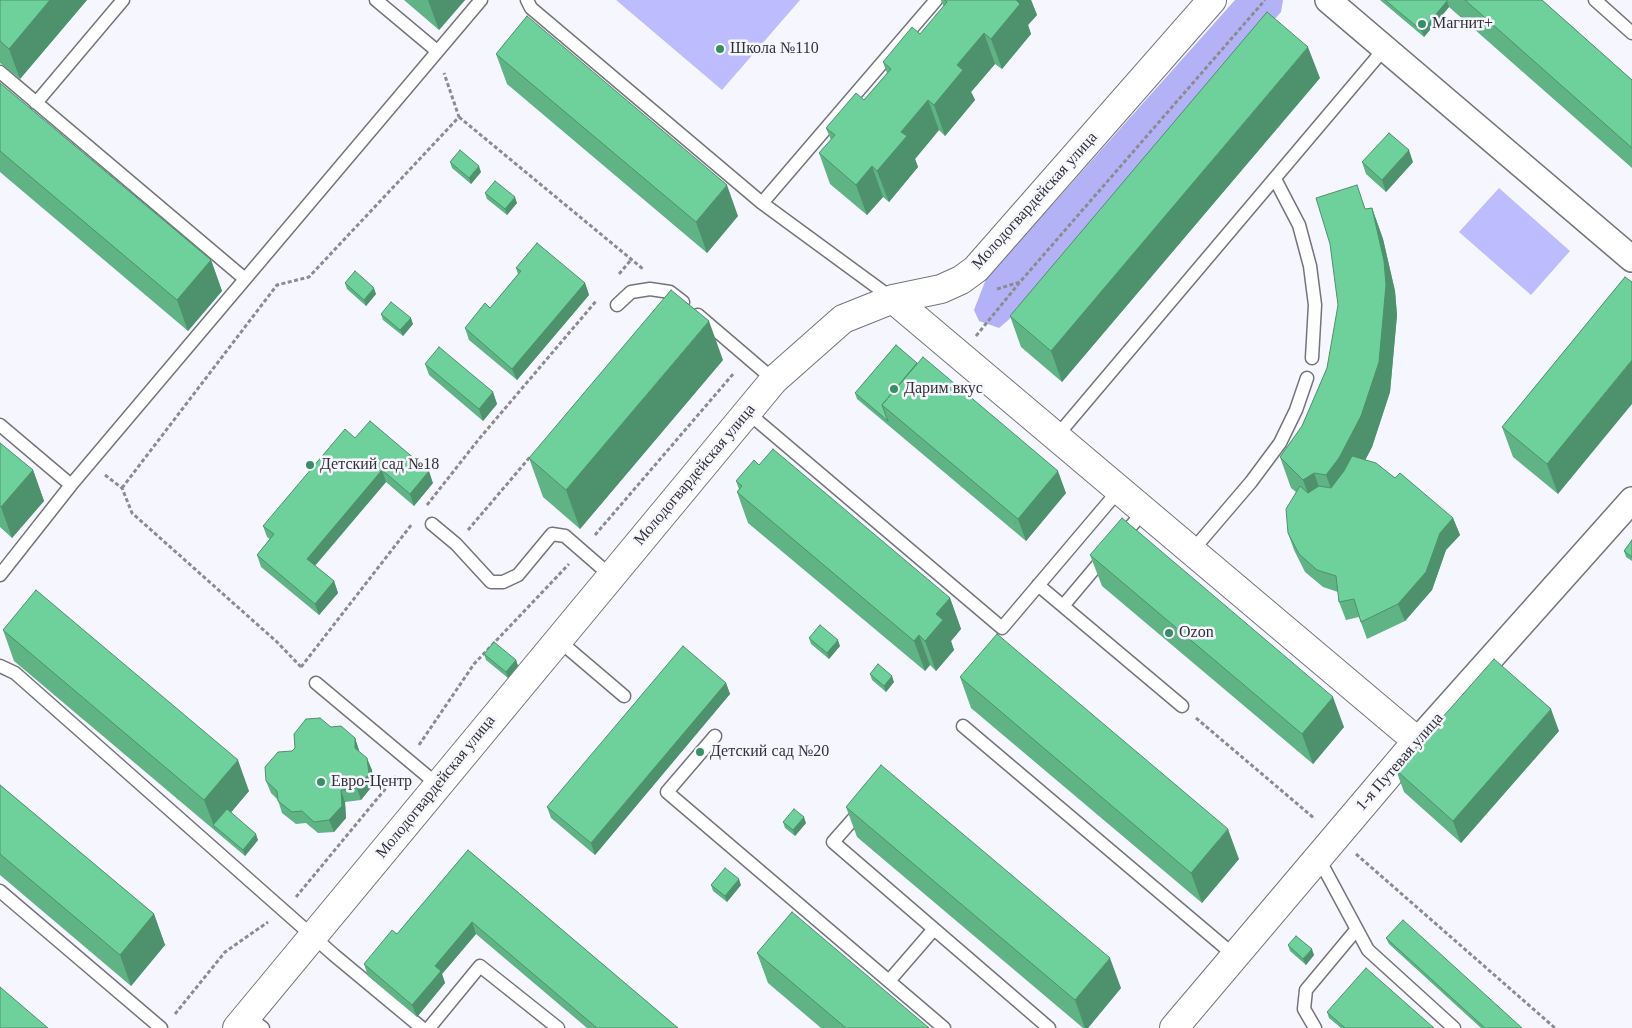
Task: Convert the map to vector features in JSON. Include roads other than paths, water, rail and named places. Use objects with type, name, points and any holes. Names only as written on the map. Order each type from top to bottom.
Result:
[{"type":"street","name":"Молодогвардейская улица","points":[[249,1024],[314,937],[558,639],[774,380],[843,319],[893,299],[941,289],[961,280],[976,269],[1212,0]]},
{"type":"street","points":[[1328,0],[1632,259]]},
{"type":"street","points":[[893,299],[1417,741]]},
{"type":"street","name":"1-я Путевая улица","points":[[1174,1028],[1337,838],[1376,787],[1632,500]]},
{"type":"lane","points":[[36,103],[123,0]]},
{"type":"lane","points":[[376,0],[437,52]]},
{"type":"lane","points":[[0,575],[71,485],[481,0]]},
{"type":"lane","points":[[527,0],[531,8],[762,203],[893,299]]},
{"type":"lane","points":[[762,203],[936,0]]},
{"type":"lane","points":[[1595,0],[1632,32]]},
{"type":"lane","points":[[1056,437],[1384,49]]},
{"type":"lane","points":[[0,72],[245,279]]},
{"type":"lane","points":[[1275,179],[1298,225],[1310,266],[1315,305],[1312,358]]},
{"type":"lane","points":[[617,305],[631,292],[650,289],[670,292],[774,380]]},
{"type":"lane","points":[[1192,551],[1252,482],[1280,443],[1296,410],[1307,378]]},
{"type":"lane","points":[[747,412],[1002,628],[1119,490]]},
{"type":"lane","points":[[0,425],[71,485]]},
{"type":"lane","points":[[1063,606],[1144,510]]},
{"type":"lane","points":[[432,524],[456,544],[491,582],[503,582],[518,575],[552,534],[565,536],[611,576]]},
{"type":"lane","points":[[1038,585],[1182,706]]},
{"type":"lane","points":[[558,639],[624,696]]},
{"type":"lane","points":[[0,666],[15,673],[314,937],[422,1028]]},
{"type":"lane","points":[[316,683],[438,785]]},
{"type":"lane","points":[[963,726],[1235,956]]},
{"type":"lane","points":[[715,736],[668,792],[944,1028]]},
{"type":"lane","points":[[871,798],[833,842],[1049,1028]]},
{"type":"lane","points":[[1319,859],[1368,950],[1454,1028]]},
{"type":"lane","points":[[0,891],[166,1024]]},
{"type":"lane","points":[[889,981],[934,929]]},
{"type":"lane","points":[[1315,1028],[1304,1009],[1306,990],[1356,930]]},
{"type":"lane","points":[[429,1028],[480,966],[558,1028]]},
{"type":"place","name":"Магнит+","points":[[1422,24]]},
{"type":"place","name":"Школа №110","points":[[720,49]]},
{"type":"place","name":"Дарим вкус","points":[[894,389]]},
{"type":"place","name":"Детский сад №18","points":[[310,465]]},
{"type":"place","name":"Ozon","points":[[1169,633]]},
{"type":"place","name":"Детский сад №20","points":[[700,752]]},
{"type":"place","name":"Евро-Центр","points":[[321,782]]}]
